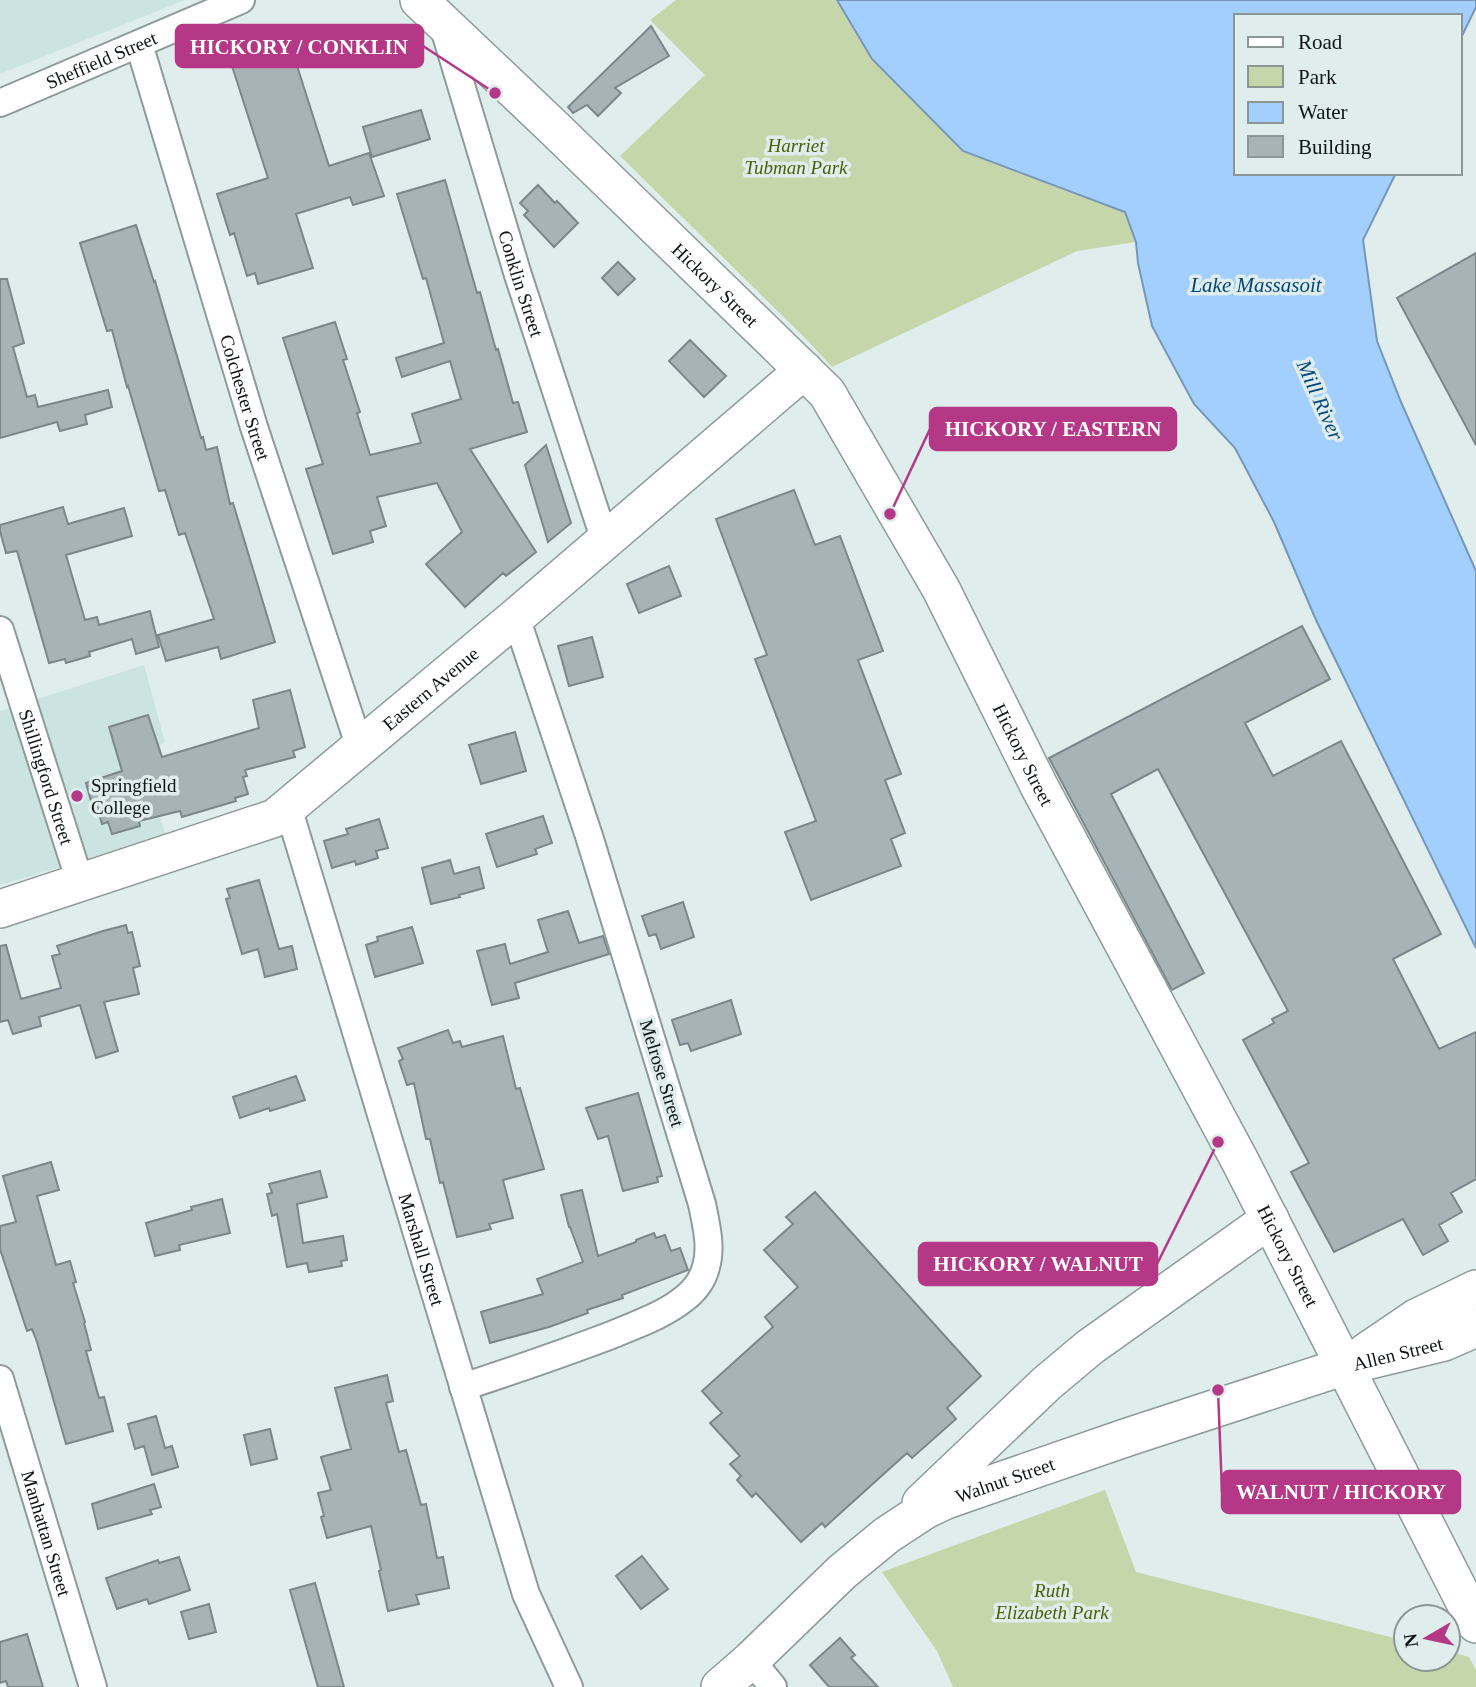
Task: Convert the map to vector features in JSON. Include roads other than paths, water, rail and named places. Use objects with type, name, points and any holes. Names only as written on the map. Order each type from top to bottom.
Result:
[{"type":"street","name":"Sheffield Street","points":[[0,103],[241,0]]},
{"type":"street","name":"Hickory Street","points":[[431,11],[827,393],[941,589],[1040,786],[1270,1219],[1476,1624]]},
{"type":"street","name":"Conklin Street","points":[[431,11],[605,541]]},
{"type":"street","name":"Colchester Street","points":[[139,44],[254,427],[360,748]]},
{"type":"street","name":"Eastern Avenue","points":[[0,909],[275,818],[516,617],[804,370]]},
{"type":"street","name":"Melrose Street","points":[[463,1387],[559,1355],[657,1315],[692,1293],[702,1277],[708,1257],[702,1204],[589,836],[516,617]]},
{"type":"street","name":"Shillingford Street","points":[[0,631],[80,882]]},
{"type":"street","name":"Marshall Street","points":[[288,807],[526,1594],[569,1687]]},
{"type":"street","points":[[887,1535],[1081,1354],[1270,1219]]},
{"type":"street","name":"Allen Street","points":[[1345,1366],[1416,1318],[1476,1289]]},
{"type":"street","name":"Allen Street","points":[[1345,1366],[1444,1342],[1476,1328]]},
{"type":"street","name":"Walnut Street","points":[[720,1687],[762,1673],[842,1572],[887,1535],[925,1510],[1035,1468],[1345,1366]]},
{"type":"street","name":"Manhattan Street","points":[[0,1379],[93,1687]]},
{"type":"water","name":"Lake Massasoit","points":[[837,0],[1476,0],[1476,7],[1462,36],[1462,14],[1234,14],[1234,175],[1395,175],[1363,240],[1377,341],[1476,571],[1476,948],[1316,620],[1274,522],[1235,448],[1194,404],[1152,326],[1136,242],[1125,212],[963,151],[872,59]]},
{"type":"place","name":"HICKORY / CONKLIN","points":[[495,93]]},
{"type":"place","name":"HICKORY / EASTERN","points":[[890,514]]},
{"type":"place","name":"Springfield College","points":[[77,796]]},
{"type":"place","name":"HICKORY / WALNUT","points":[[1218,1142]]},
{"type":"place","name":"WALNUT / HICKORY","points":[[1218,1390]]},
{"type":"park label","name":"Harriet Tubman Park","points":[[796,156]]},
{"type":"park label","name":"Ruth Elizabeth Park","points":[[1052,1601]]},
{"type":"water label","name":"Mill River","points":[[1320,400]]}]
